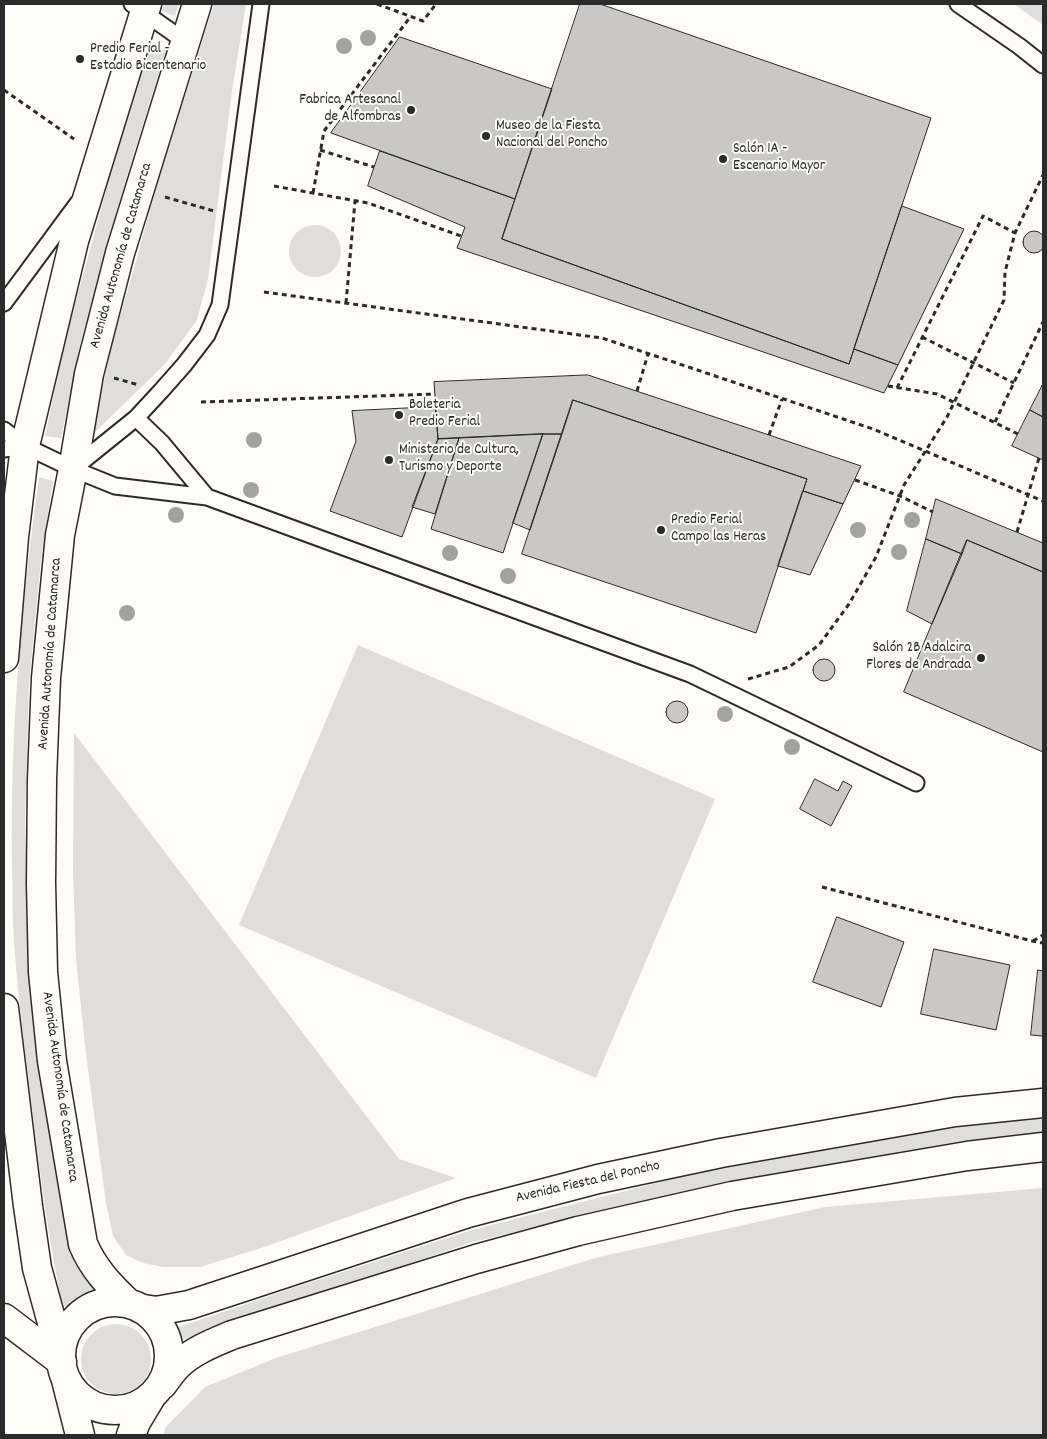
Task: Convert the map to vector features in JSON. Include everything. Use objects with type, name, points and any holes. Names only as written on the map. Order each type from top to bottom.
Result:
[{"type":"main road","name":"Avenida Autonomía de Catamarca","points":[[136,1306],[98,1272],[88,1258],[83,1244],[52,1061],[44,972],[41,883],[42,779],[46,678],[60,535],[89,374],[120,253],[197,4]]},
{"type":"main road","points":[[4,658],[14,537],[15,447],[141,7]]},
{"type":"main road","points":[[4,1008],[37,1268],[80,1435]]},
{"type":"main road","name":"Avenida Fiesta del Poncho","points":[[136,1306],[156,1311],[189,1305],[468,1213],[598,1179],[722,1153],[945,1114],[1043,1103]]},
{"type":"main road","points":[[4,1318],[62,1364],[75,1392],[88,1402],[104,1409],[120,1410],[137,1406],[156,1391],[177,1366],[214,1342],[476,1259],[569,1234],[732,1196],[968,1156],[1043,1147]]},
{"type":"main road","points":[[62,1364],[68,1328],[80,1315],[94,1306],[110,1302],[136,1306],[156,1321],[166,1335],[170,1352],[168,1369],[136,1422],[131,1435]]},
{"type":"lane","points":[[73,469],[136,418],[184,365],[208,335],[220,305],[261,4]]},
{"type":"lane","points":[[958,4],[1043,65]]},
{"type":"lane","points":[[141,7],[186,42]]},
{"type":"lane","points":[[4,303],[89,188]]},
{"type":"lane","points":[[136,418],[162,443],[207,497]]},
{"type":"lane","points":[[4,430],[15,447],[115,486],[207,497],[681,671],[719,687],[916,783]]},
{"type":"path","points":[[377,4],[424,21],[436,4]]},
{"type":"path","points":[[313,193],[324,130],[412,16]]},
{"type":"path","points":[[4,90],[74,139]]},
{"type":"path","points":[[320,150],[374,167]]},
{"type":"path","points":[[719,687],[789,667],[819,645],[849,604],[876,557],[904,485],[947,417],[1004,300],[1005,272],[1015,232],[1043,175]]},
{"type":"path","points":[[274,186],[368,203],[462,236]]},
{"type":"path","points":[[163,196],[217,212]]},
{"type":"path","points":[[346,303],[355,201]]},
{"type":"path","points":[[897,388],[983,216],[1015,232]]},
{"type":"path","points":[[264,292],[602,338],[873,429],[1043,501]]},
{"type":"path","points":[[995,422],[1043,322]]},
{"type":"path","points":[[922,337],[1014,382]]},
{"type":"path","points":[[637,391],[648,354]]},
{"type":"path","points":[[108,377],[142,386]]},
{"type":"path","points":[[888,386],[937,394],[1018,434]]},
{"type":"path","points":[[201,402],[434,394]]},
{"type":"path","points":[[769,435],[782,399]]},
{"type":"path","points":[[1017,532],[1038,458]]},
{"type":"path","points":[[854,480],[900,496],[933,512]]},
{"type":"path","points":[[822,887],[1043,943]]},
{"type":"path","points":[[1032,941],[1043,935]]},
{"type":"shaded area","points":[[164,4],[179,4],[175,16],[162,11]]},
{"type":"shaded area","points":[[214,4],[246,4],[232,91],[208,279],[197,320],[165,364],[92,435],[113,340],[154,194]]},
{"type":"shaded area","points":[[1014,4],[1043,4],[1043,25]]},
{"type":"shaded area","points":[[151,45],[166,50],[126,179],[80,344],[61,438],[45,436],[65,341],[110,176]]},
{"type":"shaded area","points":[[315,225],[325,227],[333,233],[339,241],[341,251],[339,261],[333,269],[325,275],[315,277],[305,275],[297,269],[291,261],[289,251],[291,241],[297,233],[305,227]]},
{"type":"shaded area","points":[[39,477],[53,481],[41,559],[29,683],[25,821],[28,937],[37,1043],[56,1175],[70,1254],[80,1272],[99,1293],[63,1307],[49,1236],[39,1164],[20,1007],[13,922],[12,817],[15,719],[22,622]]},
{"type":"shaded area","points":[[358,645],[715,799],[596,1078],[239,925]]},
{"type":"shaded area","points":[[74,733],[399,1159],[456,1178],[264,1247],[200,1267],[163,1267],[143,1263],[126,1255],[113,1236],[106,1203],[86,1054],[76,959],[73,871]]},
{"type":"shaded area","points":[[1043,1118],[1043,1132],[961,1141],[725,1182],[473,1242],[177,1342],[173,1329],[472,1230],[723,1166],[958,1127]]},
{"type":"shaded area","points":[[1043,1188],[1043,1435],[164,1435],[165,1428],[205,1387],[276,1358],[595,1258],[825,1207]]},
{"type":"shaded area","points":[[116,1324],[129,1327],[141,1334],[148,1346],[151,1359],[148,1372],[141,1384],[129,1391],[116,1394],[103,1391],[91,1384],[84,1372],[81,1359],[84,1346],[91,1334],[103,1327]]},
{"type":"building","name":"Salón 1A - Escenario Mayor","points":[[580,4],[600,4],[931,118],[849,364],[502,239]]},
{"type":"building","points":[[400,37],[552,89],[515,199],[331,133]]},
{"type":"building","points":[[380,151],[515,199],[502,239],[849,364],[854,349],[898,365],[884,393],[457,248],[465,227],[368,186]]},
{"type":"building","points":[[902,206],[964,229],[898,365],[854,349]]},
{"type":"building","points":[[1034,231],[1044,238],[1045,242],[1038,252],[1034,253],[1024,246],[1023,242],[1030,232]]},
{"type":"building","points":[[588,375],[861,466],[843,504],[803,491],[807,479],[573,400],[562,434],[438,439],[434,382]]},
{"type":"building","points":[[1043,384],[1043,417],[1030,410]]},
{"type":"building","points":[[573,400],[807,479],[756,633],[522,554]]},
{"type":"building","name":"Ministerio de Cultura, Turismo y Deporte","points":[[435,407],[438,439],[402,537],[330,511],[356,441],[352,411]]},
{"type":"building","points":[[1030,410],[1043,417],[1043,460],[1012,446]]},
{"type":"building","points":[[543,434],[503,553],[431,529],[459,438]]},
{"type":"building","points":[[543,434],[562,434],[530,530],[513,523]]},
{"type":"building","points":[[459,438],[435,514],[412,507],[438,439]]},
{"type":"building","points":[[803,491],[843,504],[810,575],[778,566]]},
{"type":"building","points":[[936,499],[1043,543],[1043,572],[967,540],[962,554],[926,539]]},
{"type":"building","points":[[926,539],[962,554],[932,624],[907,611]]},
{"type":"building","name":"Salón 2B Adalcira Flores de Andrada","points":[[967,540],[1043,572],[1043,752],[904,692]]},
{"type":"building","points":[[824,659],[834,666],[835,670],[828,680],[824,681],[814,674],[813,670],[820,660]]},
{"type":"building","points":[[677,701],[687,708],[688,712],[681,722],[677,723],[667,716],[666,712],[673,702]]},
{"type":"building","points":[[815,779],[838,791],[843,781],[852,786],[831,826],[800,809]]},
{"type":"building","points":[[837,917],[904,942],[881,1007],[813,982]]},
{"type":"building","points":[[934,949],[1010,965],[996,1030],[921,1014]]},
{"type":"building","points":[[1038,970],[1043,971],[1043,1036],[1031,1035]]},
{"type":"place","name":"Predio Ferial - Estadio Bicentenario","points":[[80,59]]},
{"type":"place","name":"Fabrica Artesanal de Alfombras","points":[[411,110]]},
{"type":"place","name":"Museo de la Fiesta Nacional del Poncho","points":[[486,136]]},
{"type":"place","name":"Salón 1A - Escenario Mayor","points":[[723,159]]},
{"type":"place","name":"Boleteria Predio Ferial","points":[[399,415]]},
{"type":"place","name":"Ministerio de Cultura, Turismo y Deporte","points":[[389,460]]},
{"type":"place","name":"Predio Ferial Campo las Heras","points":[[661,530]]},
{"type":"place","name":"Salón 2B Adalcira Flores de Andrada","points":[[981,658]]}]
